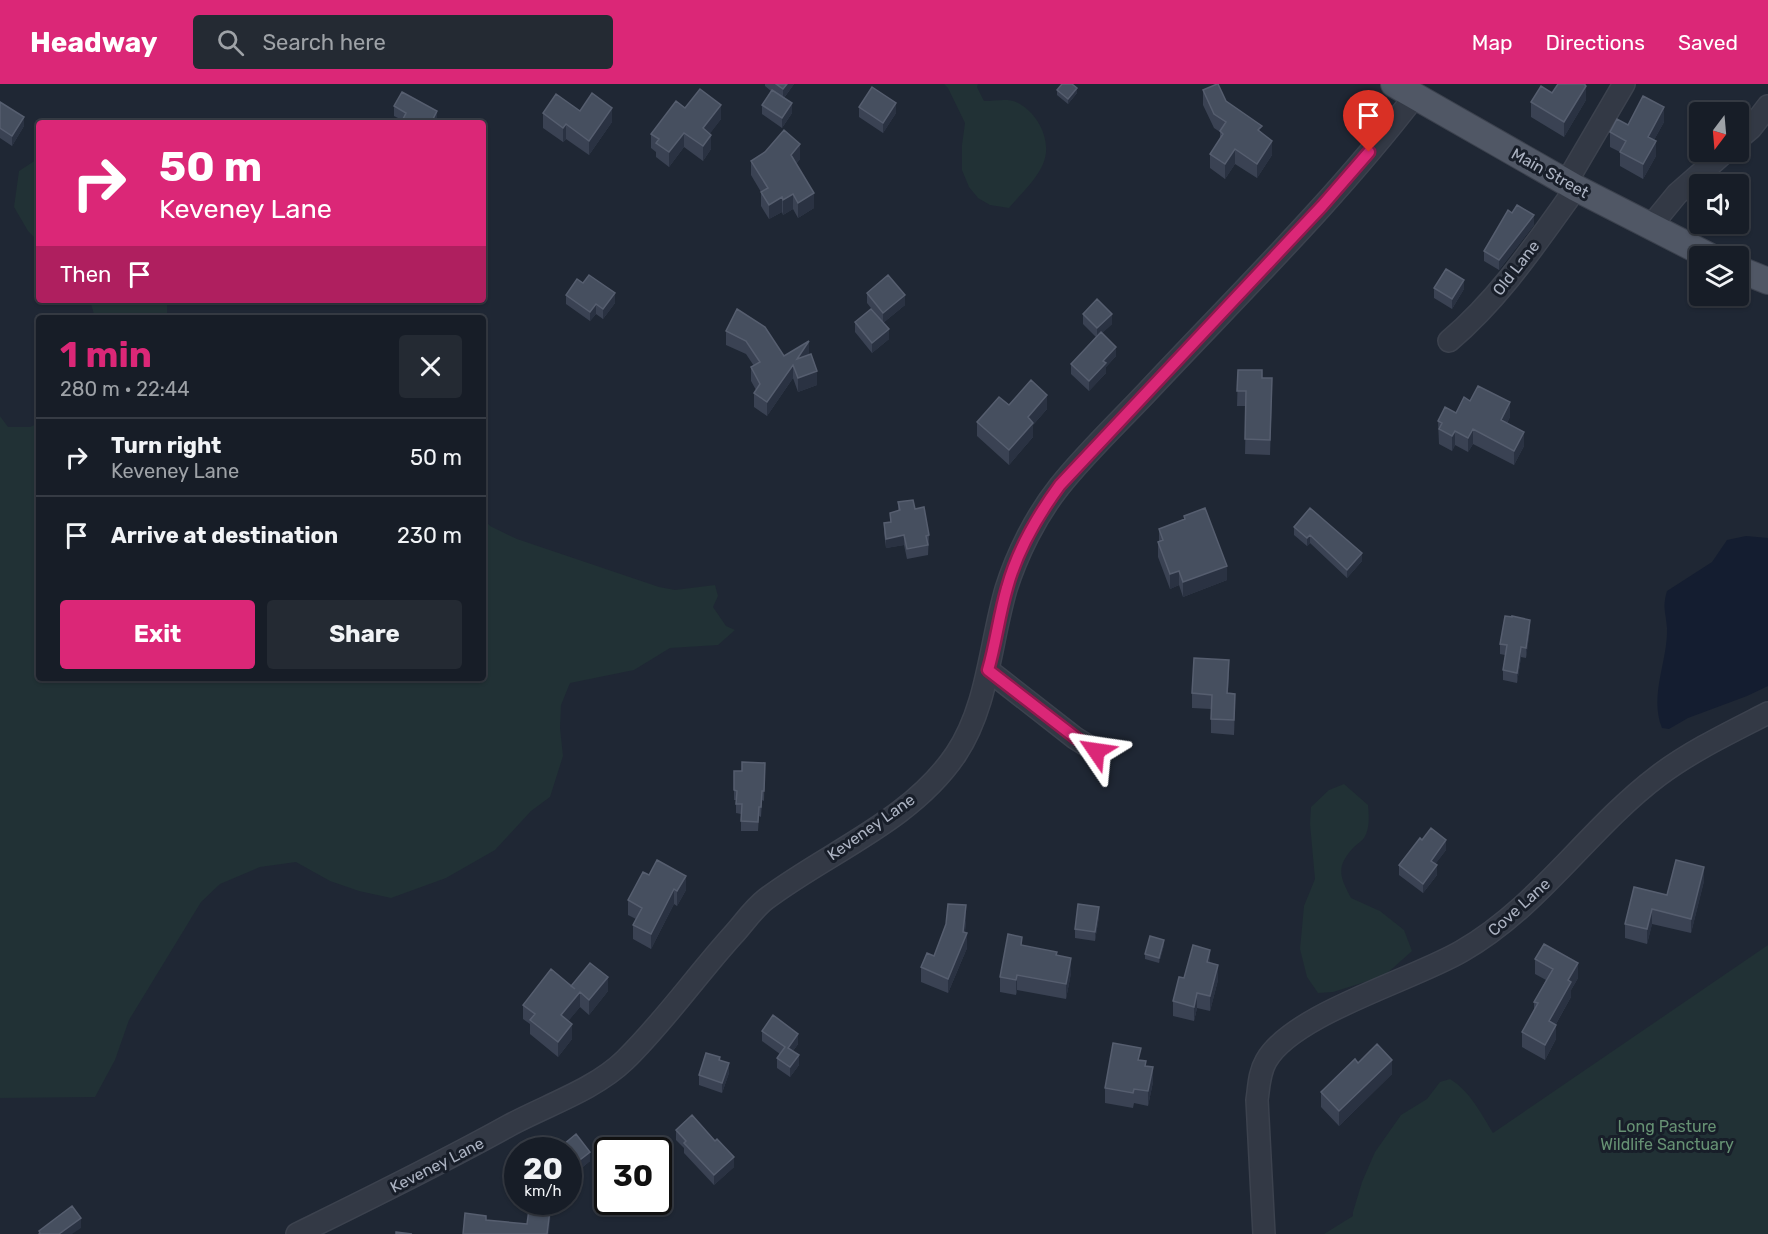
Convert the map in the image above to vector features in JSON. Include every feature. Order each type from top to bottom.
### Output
[{"type":"main road","name":"Main Street","points":[[1404,90],[1571,185],[1689,246]]},
{"type":"main road","points":[[1749,273],[1768,281]]},
{"type":"street","name":"Old Lane","points":[[1449,341],[1475,320],[1534,247],[1571,185],[1624,84]]},
{"type":"street","name":"Keveney Lane","points":[[297,1234],[478,1144],[587,1086],[622,1063],[762,902],[874,829],[929,786],[965,740],[976,713],[988,670],[1007,587],[1043,508],[1084,459],[1322,206],[1404,90]]},
{"type":"street","points":[[1749,130],[1768,106]]},
{"type":"street","points":[[1650,227],[1677,194],[1714,162]]},
{"type":"street","points":[[988,670],[1058,725],[1096,751]]},
{"type":"street","name":"Cove Lane","points":[[1264,1234],[1257,1100],[1259,1079],[1266,1061],[1280,1044],[1304,1025],[1425,971],[1477,943],[1518,911],[1581,847],[1658,776],[1694,753],[1768,713]]},
{"type":"green space","points":[[944,84],[978,84],[977,87],[984,101],[1016,102],[1031,113],[1042,128],[1046,146],[1043,164],[1009,208],[990,205],[978,198],[969,187],[962,170],[965,123]]},
{"type":"green space","points":[[36,160],[36,239],[28,231],[14,207],[19,171]]},
{"type":"green space","points":[[91,303],[167,303],[167,315],[94,315]]},
{"type":"green space","points":[[0,416],[8,427],[30,427],[36,424],[36,681],[486,681],[486,521],[490,526],[517,539],[659,587],[675,590],[715,585],[718,596],[713,607],[726,626],[735,630],[718,645],[670,648],[634,670],[570,683],[561,705],[560,728],[563,756],[550,797],[531,811],[495,850],[446,878],[391,898],[359,891],[330,881],[296,862],[260,867],[220,884],[201,902],[129,1020],[115,1060],[95,1097],[0,1098]]},
{"type":"green space","points":[[1344,784],[1368,805],[1369,817],[1364,838],[1344,860],[1341,872],[1344,884],[1351,898],[1380,911],[1404,930],[1412,951],[1384,976],[1333,992],[1318,993],[1307,977],[1300,949],[1304,906],[1315,879],[1310,824],[1311,807],[1329,790]]},
{"type":"green space","name":"Long Pasture Wildlife Sanctuary","points":[[1768,945],[1768,1234],[1324,1234],[1353,1216],[1362,1182],[1375,1152],[1401,1115],[1427,1099],[1440,1082],[1450,1079],[1464,1090],[1493,1133]]},
{"type":"water","points":[[1746,536],[1768,538],[1768,686],[1688,718],[1669,729],[1662,728],[1657,703],[1667,640],[1665,606],[1667,591],[1712,562],[1727,540]]},
{"type":"building","points":[[776,84],[787,84],[783,89]]},
{"type":"building","points":[[1062,84],[1072,84],[1077,88],[1068,99],[1057,90]]},
{"type":"building","points":[[1218,84],[1226,101],[1262,126],[1258,130],[1272,141],[1257,164],[1235,149],[1225,164],[1210,154],[1223,134],[1220,131],[1226,122],[1214,114],[1203,90]]},
{"type":"building","points":[[1558,84],[1584,84],[1586,86],[1564,122],[1531,102],[1541,86],[1552,93]]},
{"type":"building","points":[[872,87],[896,103],[883,123],[859,107]]},
{"type":"building","points":[[700,89],[721,105],[703,128],[711,135],[703,146],[684,133],[669,152],[656,143],[659,139],[651,134],[676,101],[685,108]]},
{"type":"building","points":[[772,90],[792,103],[782,118],[762,105]]},
{"type":"building","points":[[402,92],[437,111],[432,120],[402,120],[406,113],[394,106]]},
{"type":"building","points":[[592,93],[612,108],[589,141],[566,124],[563,128],[543,113],[556,94],[580,111]]},
{"type":"building","points":[[1643,96],[1664,107],[1648,137],[1656,141],[1643,164],[1620,152],[1626,141],[1610,132],[1617,119],[1628,125]]},
{"type":"building","points":[[0,102],[24,117],[12,136],[0,128]]},
{"type":"building","points":[[784,130],[800,144],[791,155],[814,193],[798,203],[793,194],[783,200],[782,197],[769,205],[761,192],[768,188],[751,161],[765,152]]},
{"type":"building","points":[[1517,205],[1534,215],[1499,260],[1484,251],[1508,210],[1512,213]]},
{"type":"building","points":[[1446,269],[1464,280],[1452,299],[1434,288]]},
{"type":"building","points":[[589,275],[615,293],[603,309],[596,304],[590,312],[566,295],[577,279],[583,283]]},
{"type":"building","points":[[888,275],[905,295],[883,313],[867,293]]},
{"type":"building","points":[[1097,299],[1112,314],[1097,328],[1083,314]]},
{"type":"building","points":[[737,309],[765,327],[784,356],[809,341],[797,359],[811,354],[817,371],[798,378],[793,365],[767,402],[754,393],[760,384],[751,367],[760,362],[746,341],[726,331]]},
{"type":"building","points":[[871,309],[889,329],[872,343],[855,322]]},
{"type":"building","points":[[1101,332],[1116,347],[1103,361],[1106,363],[1089,381],[1071,364]]},
{"type":"building","points":[[1238,370],[1262,370],[1262,378],[1272,378],[1270,440],[1245,439],[1246,391],[1237,391]]},
{"type":"building","points":[[1031,380],[1047,395],[1028,417],[1033,423],[1009,450],[977,422],[999,397],[1009,405]]},
{"type":"building","points":[[1478,386],[1510,402],[1501,420],[1524,432],[1514,451],[1473,429],[1468,438],[1455,431],[1452,436],[1439,429],[1442,423],[1438,421],[1445,407],[1456,413],[1464,397],[1470,401]]},
{"type":"building","points":[[913,500],[915,509],[924,507],[929,535],[926,536],[928,545],[907,549],[904,535],[886,539],[884,523],[891,522],[890,513],[900,510],[898,502]]},
{"type":"building","points":[[1205,508],[1227,566],[1183,582],[1179,571],[1170,574],[1158,542],[1163,540],[1159,529]]},
{"type":"building","points":[[1310,508],[1362,553],[1347,570],[1310,535],[1307,538],[1294,527]]},
{"type":"building","points":[[1505,616],[1530,620],[1526,648],[1521,647],[1517,673],[1503,670],[1507,645],[1500,644]]},
{"type":"building","points":[[1194,658],[1229,660],[1227,693],[1235,694],[1234,720],[1211,719],[1212,695],[1192,693]]},
{"type":"building","points":[[742,762],[765,763],[764,791],[762,791],[758,822],[741,821],[742,804],[736,804],[734,771],[742,771]]},
{"type":"building","points":[[1431,828],[1446,840],[1431,861],[1437,865],[1423,884],[1399,865]]},
{"type":"building","points":[[657,860],[686,876],[677,891],[674,889],[651,934],[633,925],[642,908],[628,900],[643,872],[649,875]]},
{"type":"building","points":[[1676,860],[1704,867],[1691,919],[1652,909],[1647,929],[1625,924],[1634,887],[1667,895]]},
{"type":"building","points":[[948,904],[966,905],[963,932],[967,933],[948,979],[921,967],[927,953],[934,956],[946,924]]},
{"type":"building","points":[[1078,904],[1099,907],[1095,932],[1075,929]]},
{"type":"building","points":[[1008,934],[1022,937],[1021,945],[1057,952],[1056,955],[1071,958],[1066,984],[1017,975],[1016,980],[1000,977]]},
{"type":"building","points":[[1150,936],[1164,940],[1159,958],[1145,954]]},
{"type":"building","points":[[1544,944],[1578,963],[1568,980],[1571,982],[1549,1021],[1556,1025],[1545,1045],[1522,1032],[1538,1003],[1534,1002],[1553,969],[1535,959]]},
{"type":"building","points":[[1193,945],[1210,950],[1207,962],[1218,965],[1210,996],[1197,993],[1194,1007],[1173,1001],[1179,977],[1184,978]]},
{"type":"building","points":[[590,963],[608,977],[589,1000],[580,992],[561,1015],[572,1024],[558,1042],[530,1020],[535,1014],[523,1005],[551,969],[571,986]]},
{"type":"building","points":[[773,1015],[798,1034],[788,1048],[799,1055],[790,1067],[777,1058],[785,1047],[762,1031]]},
{"type":"building","points":[[1113,1043],[1141,1048],[1138,1060],[1146,1061],[1145,1066],[1153,1067],[1148,1091],[1134,1089],[1133,1093],[1105,1088]]},
{"type":"building","points":[[1377,1044],[1392,1060],[1339,1111],[1321,1092],[1355,1059],[1358,1063]]},
{"type":"building","points":[[706,1053],[720,1057],[719,1060],[729,1063],[722,1083],[699,1075]]},
{"type":"building","points":[[692,1115],[715,1141],[717,1139],[734,1157],[714,1175],[684,1143],[686,1141],[676,1130]]},
{"type":"building","points":[[582,1142],[590,1152],[582,1158]]},
{"type":"building","points":[[72,1206],[81,1218],[59,1234],[39,1234],[39,1231]]},
{"type":"building","points":[[465,1213],[486,1216],[486,1220],[527,1224],[528,1215],[549,1215],[547,1234],[463,1234]]},
{"type":"route","points":[[1096,751],[1032,706],[988,670],[1007,587],[1021,552],[1043,508],[1060,485],[1322,206],[1369,152]]}]
